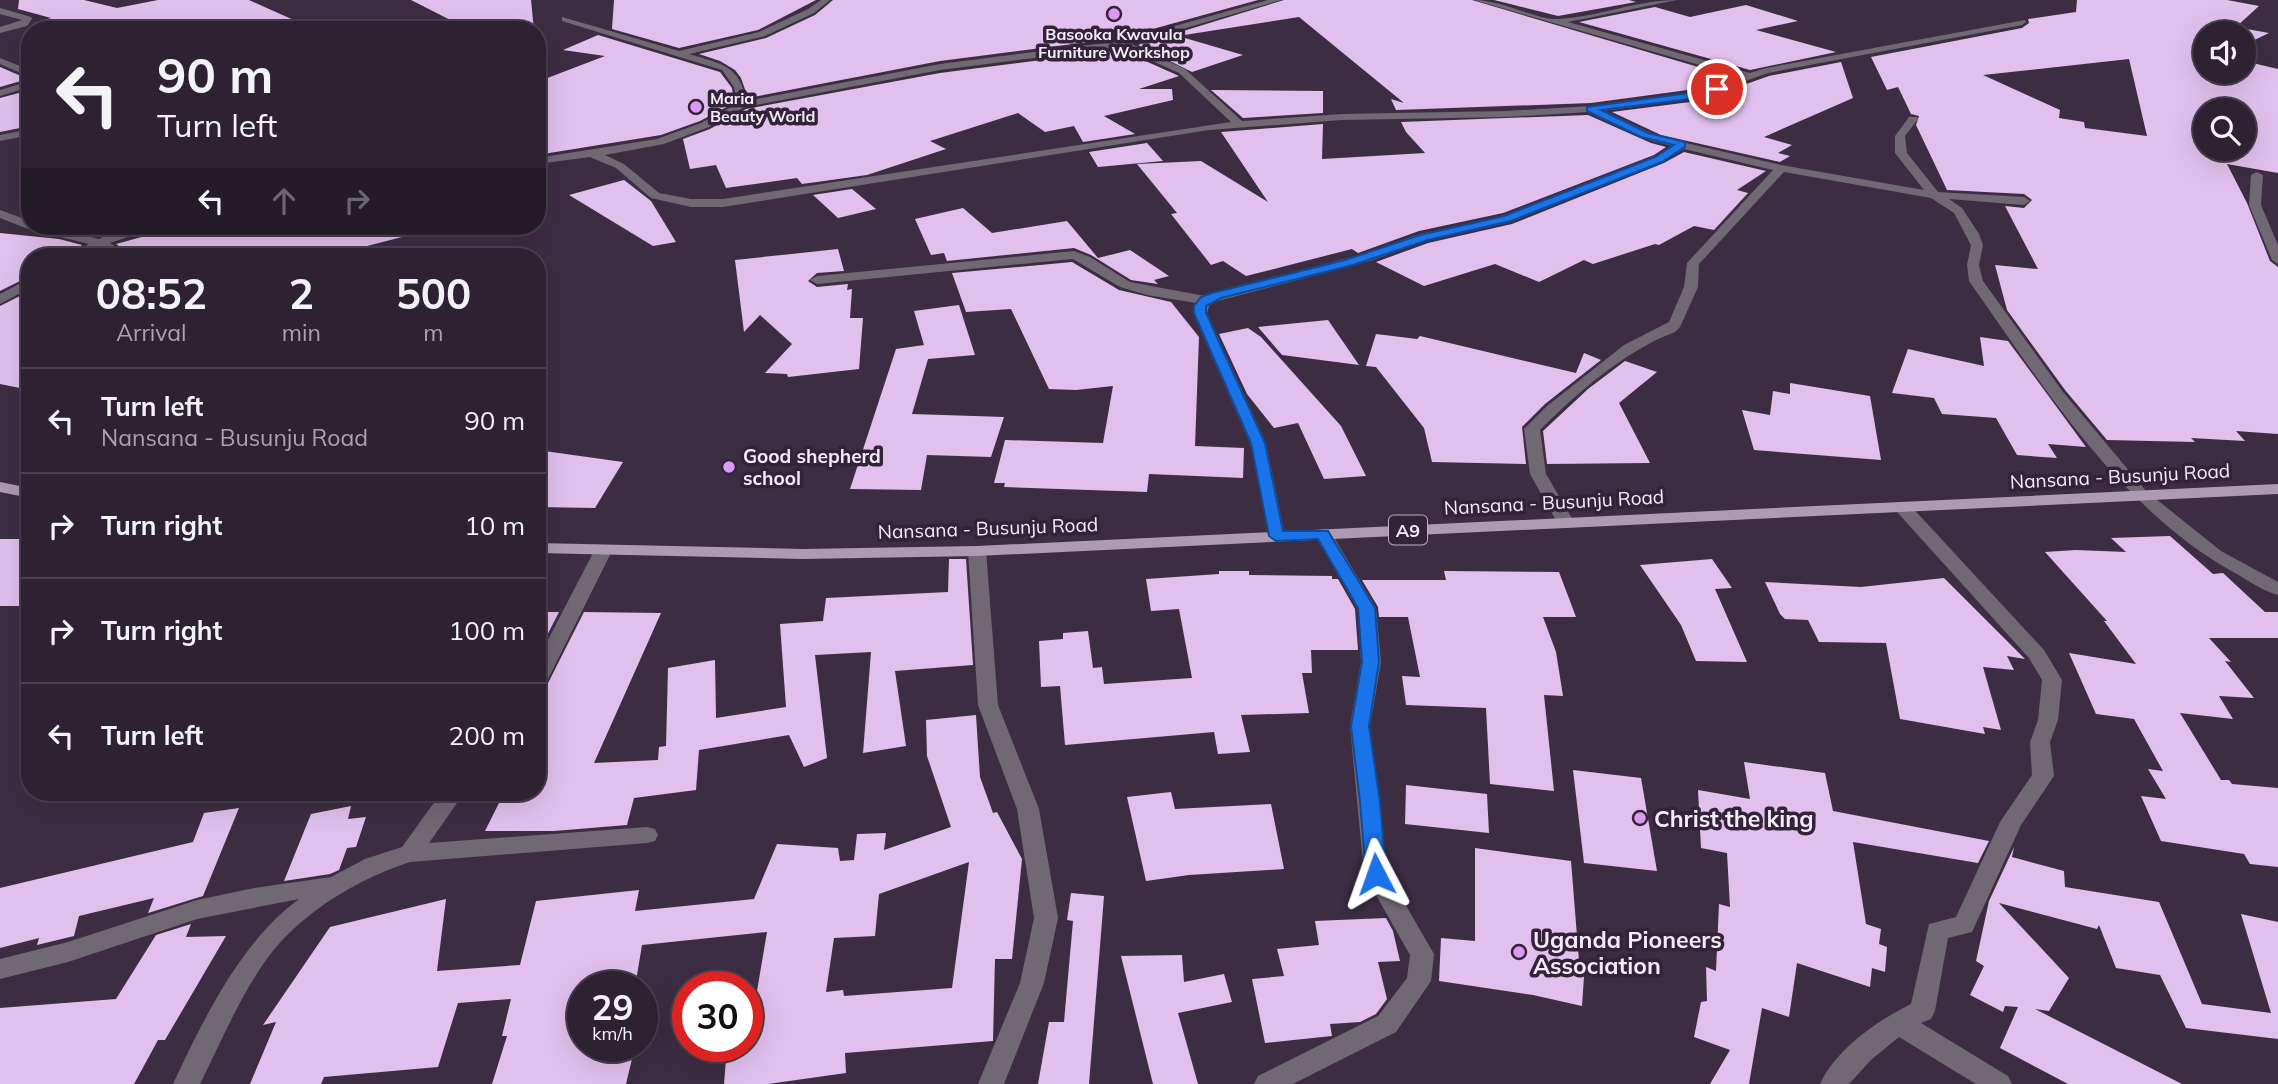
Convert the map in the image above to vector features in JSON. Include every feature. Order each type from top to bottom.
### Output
[{"type":"main road","points":[[0,487],[21,491]]},
{"type":"main road","name":"Nansana - Busunju Road","points":[[546,548],[803,554],[977,551],[2278,489]]},
{"type":"street","points":[[682,53],[762,34],[811,11],[826,0]]},
{"type":"street","points":[[546,160],[592,155],[660,142],[705,125],[742,105],[940,67],[1122,44],[1277,0]]},
{"type":"street","points":[[1478,0],[1749,76]]},
{"type":"street","points":[[1554,22],[1673,0]]},
{"type":"street","points":[[0,11],[28,19],[26,21]]},
{"type":"street","points":[[565,19],[725,68],[739,87],[742,105]]},
{"type":"street","points":[[592,155],[620,166],[655,195],[691,203],[723,203],[1123,139],[1239,124],[1342,117],[1506,114],[1591,109],[1698,95],[1749,76],[1875,48],[2022,22]]},
{"type":"street","points":[[0,30],[21,25]]},
{"type":"street","points":[[1122,44],[1182,71],[1239,124]]},
{"type":"street","points":[[0,61],[21,70]]},
{"type":"street","points":[[0,93],[21,87]]},
{"type":"street","points":[[1591,109],[1644,135],[1781,168],[1935,195],[2024,201]]},
{"type":"street","points":[[1913,119],[1900,136],[1901,153],[1935,195],[1958,211],[1977,245],[1973,265],[1976,281],[2059,395],[2140,495],[2215,555],[2278,589]]},
{"type":"street","points":[[0,138],[21,134]]},
{"type":"street","points":[[817,280],[1074,255],[1084,257],[1116,281],[1130,286],[1205,300],[1355,260],[1424,237],[1507,219],[1659,159],[1682,145]]},
{"type":"street","points":[[1565,522],[1538,474],[1532,429],[1552,409],[1629,348],[1670,329],[1675,324],[1690,287],[1693,263],[1781,168]]},
{"type":"street","points":[[2257,175],[2255,205],[2278,260]]},
{"type":"street","points":[[0,214],[21,221]]},
{"type":"street","points":[[70,235],[110,248]]},
{"type":"street","points":[[88,248],[122,235]]},
{"type":"street","points":[[0,300],[21,287]]},
{"type":"street","points":[[1205,300],[1200,306],[1200,313],[1258,443],[1276,536]]},
{"type":"street","points":[[1833,1084],[1840,1073],[1897,1022],[1922,1011],[1935,955],[1937,931],[1964,925],[2011,822],[2043,776],[2040,741],[2048,720],[2052,680],[2037,654],[1903,508]]},
{"type":"street","points":[[1267,1084],[1387,1024],[1419,981],[1422,954],[1376,874],[1360,726],[1371,662],[1367,608],[1323,534]]},
{"type":"street","points":[[546,663],[603,551]]},
{"type":"street","points":[[977,551],[988,705],[1028,809],[1046,918],[1032,983],[991,1084]]},
{"type":"street","points":[[410,853],[447,801]]},
{"type":"street","points":[[186,1084],[232,996],[264,946],[295,915],[337,885],[373,865],[410,853],[647,835]]},
{"type":"street","points":[[0,969],[29,964],[182,914],[264,895],[337,885]]},
{"type":"street","points":[[1897,1022],[1999,1084]]},
{"type":"building","points":[[19,0],[84,0],[117,8],[158,0],[249,0],[296,21],[41,21],[51,18],[18,9]]},
{"type":"building","points":[[411,0],[531,0],[533,21],[452,21]]},
{"type":"building","points":[[614,0],[816,0],[758,30],[679,48],[612,29]]},
{"type":"building","points":[[833,0],[1258,0],[1120,38],[940,61],[748,98],[735,70],[720,61],[699,54],[766,38],[815,15]]},
{"type":"building","points":[[1284,0],[1472,0],[1732,77],[1695,89],[1591,103],[1396,110],[1391,99],[1404,103],[1299,17],[1178,36],[1243,55],[1192,72],[1138,45]]},
{"type":"building","points":[[1494,0],[1629,0],[1636,2],[1558,16]]},
{"type":"building","points":[[2077,0],[2227,0],[2259,6],[2243,21],[2193,21],[2193,84],[2256,84],[2256,64],[2278,69],[2278,173],[2227,164],[2247,203],[2270,261],[2278,267],[2278,434],[2236,431],[2245,441],[2191,438],[2195,442],[2107,440],[2065,390],[2007,310],[1995,265],[2038,269],[2005,206],[2024,208],[2032,200],[2024,194],[1947,190],[1916,125],[1919,116],[1911,114],[1898,87],[1887,90],[1871,57],[2022,28],[2029,23],[2028,19],[2076,12]],"holes":[[[2129,59],[2147,136],[2085,128],[2084,122],[2059,118],[2060,110],[1983,75]]]},
{"type":"building","points":[[1746,5],[1798,21],[1756,30],[1836,52],[1750,70],[1579,22],[1655,7],[1690,17]]},
{"type":"building","points":[[2256,31],[2269,33],[2256,39]]},
{"type":"building","points":[[598,35],[720,72],[732,88],[734,103],[700,121],[661,135],[546,154],[546,79],[605,56],[563,50]]},
{"type":"building","points":[[1121,50],[1179,76],[1139,89],[1172,89],[1173,100],[1104,116],[1135,134],[1083,142],[1074,126],[1045,132],[1018,113],[930,141],[946,149],[867,175],[802,184],[797,178],[726,188],[716,165],[690,169],[683,139],[710,129],[746,109],[940,73]]},
{"type":"building","points":[[1841,62],[1853,98],[1764,137],[1792,145],[1778,153],[1790,156],[1780,162],[1661,135],[1612,112],[1698,101],[1769,76]]},
{"type":"building","points":[[0,67],[21,76],[21,81],[0,87]]},
{"type":"building","points":[[1211,90],[1323,91],[1323,113],[1243,118]]},
{"type":"building","points":[[21,92],[21,128],[0,132],[0,98]]},
{"type":"building","points":[[1588,115],[1666,147],[1654,155],[1503,213],[1419,231],[1358,253],[1352,249],[1246,276],[1223,261],[1211,265],[1171,214],[1177,213],[1137,164],[1201,161],[1268,202],[1221,132],[1323,124],[1322,159],[1425,153],[1406,132],[1401,122]]},
{"type":"building","points":[[1147,143],[1163,161],[1098,167],[1089,152]]},
{"type":"building","points":[[1684,152],[1766,171],[1737,190],[1748,193],[1714,230],[1694,226],[1659,245],[1593,264],[1584,260],[1539,282],[1495,264],[1424,286],[1376,262],[1428,243],[1512,224],[1664,163]]},
{"type":"building","points":[[624,180],[651,201],[676,242],[653,246],[569,195]]},
{"type":"building","points":[[852,189],[876,209],[838,218],[813,195]]},
{"type":"building","points":[[963,208],[992,233],[1067,221],[1098,258],[1130,250],[1169,276],[1154,280],[1158,284],[1131,280],[1091,255],[1074,248],[947,261],[944,253],[931,255],[915,219]]},
{"type":"building","points":[[0,233],[59,239],[82,245],[78,248],[21,248],[21,280],[0,291]]},
{"type":"building","points":[[149,235],[410,235],[359,248],[122,248],[116,244]]},
{"type":"building","points":[[838,249],[844,271],[817,273],[808,281],[817,287],[848,284],[847,290],[852,289],[850,318],[863,318],[859,369],[788,377],[787,374],[765,373],[792,344],[760,315],[744,332],[735,260]]},
{"type":"building","points":[[1072,262],[1119,290],[1171,302],[1199,337],[1195,446],[1244,448],[1243,478],[1149,474],[1147,492],[1004,487],[1005,483],[994,483],[1005,440],[1103,443],[1113,386],[1076,390],[1049,389],[1011,309],[966,312],[952,273]]},
{"type":"building","points":[[21,296],[21,388],[0,384],[0,306]]},
{"type":"building","points":[[959,305],[975,355],[928,359],[912,414],[1004,417],[991,457],[927,455],[921,490],[850,489],[896,349],[924,345],[914,311]]},
{"type":"building","points":[[1328,320],[1359,365],[1282,355],[1258,327]]},
{"type":"building","points":[[1248,328],[1261,337],[1341,426],[1366,476],[1324,479],[1298,423],[1274,428],[1247,394],[1219,334]]},
{"type":"building","points":[[1376,334],[1417,339],[1420,336],[1576,373],[1584,353],[1601,360],[1545,404],[1522,427],[1526,464],[1432,462],[1424,428],[1376,367],[1366,366]]},
{"type":"building","points":[[1980,337],[2008,341],[2086,447],[2048,444],[2057,458],[2017,455],[1996,418],[1942,414],[1934,398],[1892,393],[1908,349],[1984,366]]},
{"type":"building","points":[[1625,361],[1657,372],[1619,403],[1650,463],[1547,464],[1543,431],[1588,389]]},
{"type":"building","points":[[1790,383],[1870,396],[1881,460],[1754,450],[1742,410],[1770,415],[1773,391],[1790,394]]},
{"type":"building","points":[[546,451],[623,462],[595,508],[546,507]]},
{"type":"building","points":[[2170,536],[2213,574],[2223,573],[2265,612],[2278,612],[2278,638],[2209,638],[2231,662],[2225,661],[2254,698],[2219,696],[2233,719],[2180,713],[2221,780],[2229,780],[2232,784],[2278,788],[2278,867],[2250,864],[2244,854],[2161,841],[2141,796],[2166,799],[2148,769],[2163,771],[2134,719],[2096,714],[2069,653],[2136,664],[2104,621],[2107,621],[2045,552],[2126,552],[2111,538]]},
{"type":"building","points":[[0,539],[21,539],[21,606],[0,606]]},
{"type":"building","points":[[949,559],[966,559],[973,665],[895,671],[906,746],[863,753],[871,652],[815,655],[827,758],[804,767],[789,735],[699,750],[696,790],[634,798],[627,825],[554,831],[485,831],[500,801],[546,801],[546,687],[584,612],[661,613],[594,763],[658,760],[659,747],[666,746],[668,668],[715,660],[716,718],[786,707],[780,624],[823,621],[826,598],[948,592]]},
{"type":"building","points":[[1712,559],[1732,588],[1715,589],[1747,662],[1696,661],[1681,625],[1640,565]]},
{"type":"building","points":[[1219,571],[1249,571],[1249,575],[1332,576],[1332,579],[1338,579],[1355,609],[1358,650],[1311,650],[1312,673],[1302,673],[1309,713],[1241,715],[1250,752],[1218,754],[1214,732],[1065,745],[1060,686],[1041,687],[1039,641],[1063,639],[1063,633],[1088,631],[1093,668],[1102,667],[1104,684],[1192,678],[1179,609],[1151,611],[1146,579],[1219,574]]},
{"type":"building","points":[[1444,571],[1559,572],[1576,617],[1543,617],[1556,652],[1563,696],[1544,695],[1554,791],[1490,784],[1486,708],[1406,705],[1402,676],[1420,677],[1408,617],[1379,617],[1378,607],[1362,580],[1446,580]]},
{"type":"building","points":[[1944,578],[2025,659],[2007,656],[2014,670],[1983,667],[2001,730],[1983,727],[1985,734],[1900,719],[1886,643],[1819,642],[1808,620],[1785,619],[1780,614],[1765,582],[1861,587]]},
{"type":"building","points":[[546,612],[559,612],[546,637]]},
{"type":"building","points":[[976,715],[980,777],[993,813],[997,812],[1022,859],[1012,959],[995,959],[993,1041],[845,1053],[846,1073],[768,1084],[724,1084],[726,1062],[763,1062],[763,971],[760,971],[767,932],[642,945],[638,971],[567,971],[567,1062],[631,1062],[626,1084],[492,1084],[507,1036],[502,1036],[511,999],[458,1003],[438,1067],[324,1077],[321,1084],[250,1084],[276,1022],[263,1025],[330,927],[446,899],[437,971],[520,965],[536,901],[639,890],[635,911],[754,899],[777,844],[838,848],[840,861],[854,860],[857,834],[886,833],[884,850],[951,827],[927,756],[926,720]],"holes":[[[969,862],[952,988],[844,996],[843,990],[826,992],[834,938],[875,936],[879,894]]]},
{"type":"building","points":[[1744,762],[1825,773],[1833,811],[1989,841],[1978,863],[1853,842],[1866,924],[1881,929],[1879,944],[1887,947],[1885,972],[1872,968],[1870,987],[1797,963],[1789,1017],[1762,1008],[1749,1084],[1710,1084],[1730,1050],[1694,1037],[1701,1002],[1707,1001],[1706,967],[1716,971],[1719,904],[1730,907],[1727,853],[1701,848],[1698,790],[1750,799]]},
{"type":"building","points":[[1573,770],[1641,778],[1657,871],[1584,863]]},
{"type":"building","points":[[1406,785],[1487,794],[1489,833],[1405,824]]},
{"type":"building","points":[[1171,792],[1175,809],[1271,804],[1284,869],[1189,875],[1146,881],[1127,797]]},
{"type":"building","points":[[351,806],[348,819],[366,817],[356,847],[347,848],[339,870],[330,874],[284,881],[311,814]]},
{"type":"building","points":[[239,808],[203,896],[148,913],[154,898],[79,916],[74,936],[37,945],[39,938],[0,948],[0,888],[193,842],[204,813]]},
{"type":"building","points":[[2014,847],[2012,857],[2064,871],[2065,887],[2159,902],[2202,1004],[2271,1013],[2241,914],[2278,922],[2278,1039],[2186,1028],[2160,975],[2116,968],[2099,925],[2097,929],[1999,903],[2069,978],[2049,1011],[2035,1009],[2182,1084],[2068,1084],[2000,1048],[2018,1007],[2005,1006],[2003,1012],[1970,995],[1984,966],[1976,961],[1989,901]]},
{"type":"building","points":[[1475,848],[1571,861],[1579,961],[1585,962],[1582,1006],[1533,995],[1439,981],[1441,938],[1475,941]]},
{"type":"building","points":[[1071,893],[1104,896],[1089,1084],[1038,1084],[1049,1022],[1064,1022],[1073,921],[1067,920]]},
{"type":"building","points":[[1386,918],[1393,931],[1400,961],[1378,962],[1387,999],[1376,1014],[1360,1022],[1330,1024],[1332,1036],[1265,1043],[1252,979],[1284,976],[1277,949],[1319,945],[1315,921]]},
{"type":"building","points":[[191,924],[186,937],[226,936],[165,1040],[158,1040],[134,1084],[0,1084],[0,1008],[116,999],[156,935]]},
{"type":"building","points":[[1182,955],[1184,982],[1224,974],[1232,1002],[1178,1013],[1198,1084],[1153,1084],[1121,956]]},
{"type":"place","name":"Basooka Kwavula Furniture Workshop","points":[[1114,14]]},
{"type":"place","name":"Maria Beauty World","points":[[696,107]]},
{"type":"place","name":"Good shepherd school","points":[[729,467]]},
{"type":"place","name":"Christ the king","points":[[1640,818]]},
{"type":"place","name":"Uganda Pioneers Association","points":[[1519,952]]},
{"type":"route","points":[[1376,874],[1360,726],[1371,662],[1367,608],[1323,534],[1276,536],[1258,443],[1200,313],[1200,306],[1205,300],[1216,296],[1368,257],[1424,237],[1507,219],[1659,159],[1682,145],[1644,135],[1591,109],[1698,95],[1717,89]]}]
